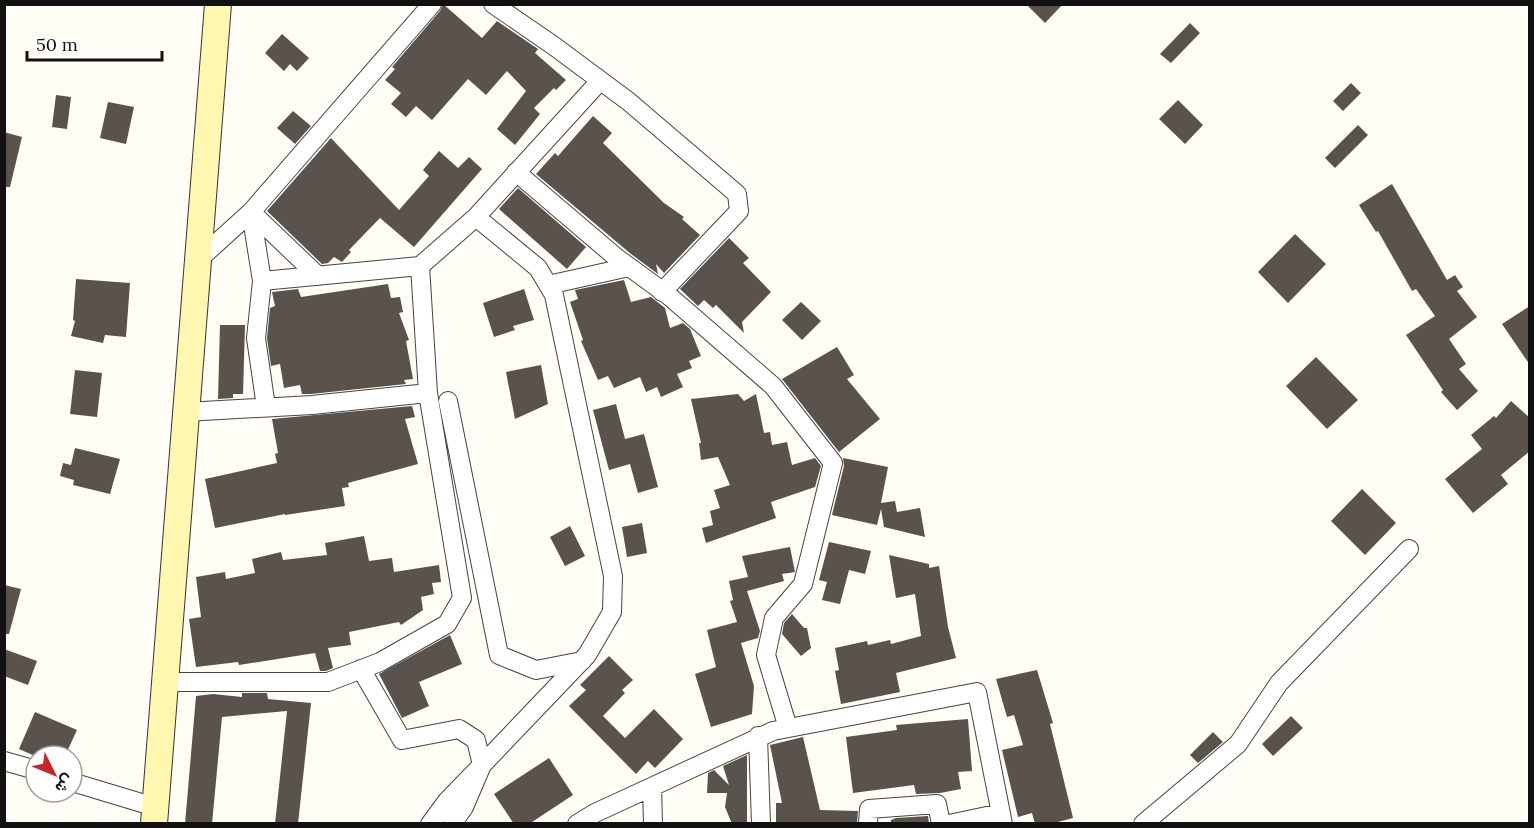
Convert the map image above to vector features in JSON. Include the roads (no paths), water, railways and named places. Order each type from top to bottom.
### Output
[{"type":"main road","points":[[154,815],[218,4]]},
{"type":"street","points":[[198,260],[251,212],[432,4]]},
{"type":"street","points":[[493,4],[628,101],[737,194],[739,211],[662,292]]},
{"type":"street","points":[[262,281],[420,266],[476,217],[599,82]]},
{"type":"street","points":[[516,172],[772,386],[833,464],[803,584],[774,618],[766,655],[788,728]]},
{"type":"street","points":[[251,212],[318,276]]},
{"type":"street","points":[[251,212],[262,281],[256,338],[266,407]]},
{"type":"street","points":[[430,824],[447,801],[582,661],[612,612],[613,576],[554,295],[538,268],[476,217]]},
{"type":"street","points":[[164,682],[328,682],[380,662],[447,624],[462,598],[428,393],[420,266]]},
{"type":"street","points":[[548,285],[629,267]]},
{"type":"street","points":[[185,412],[312,405],[428,393]]},
{"type":"street","points":[[448,401],[499,655],[536,670],[582,661]]},
{"type":"street","points":[[1143,824],[1238,744],[1279,683],[1409,549]]},
{"type":"street","points":[[361,669],[402,740],[459,729],[476,740],[482,765],[464,807],[452,824]]},
{"type":"street","points":[[577,824],[595,813],[758,736],[788,728],[977,692],[1002,818],[949,824]]},
{"type":"street","points":[[758,736],[761,824]]},
{"type":"street","points":[[4,761],[24,767]]},
{"type":"street","points":[[84,787],[154,815]]},
{"type":"street","points":[[652,787],[653,824]]},
{"type":"street","points":[[868,824],[869,809],[937,804],[942,824]]}]
